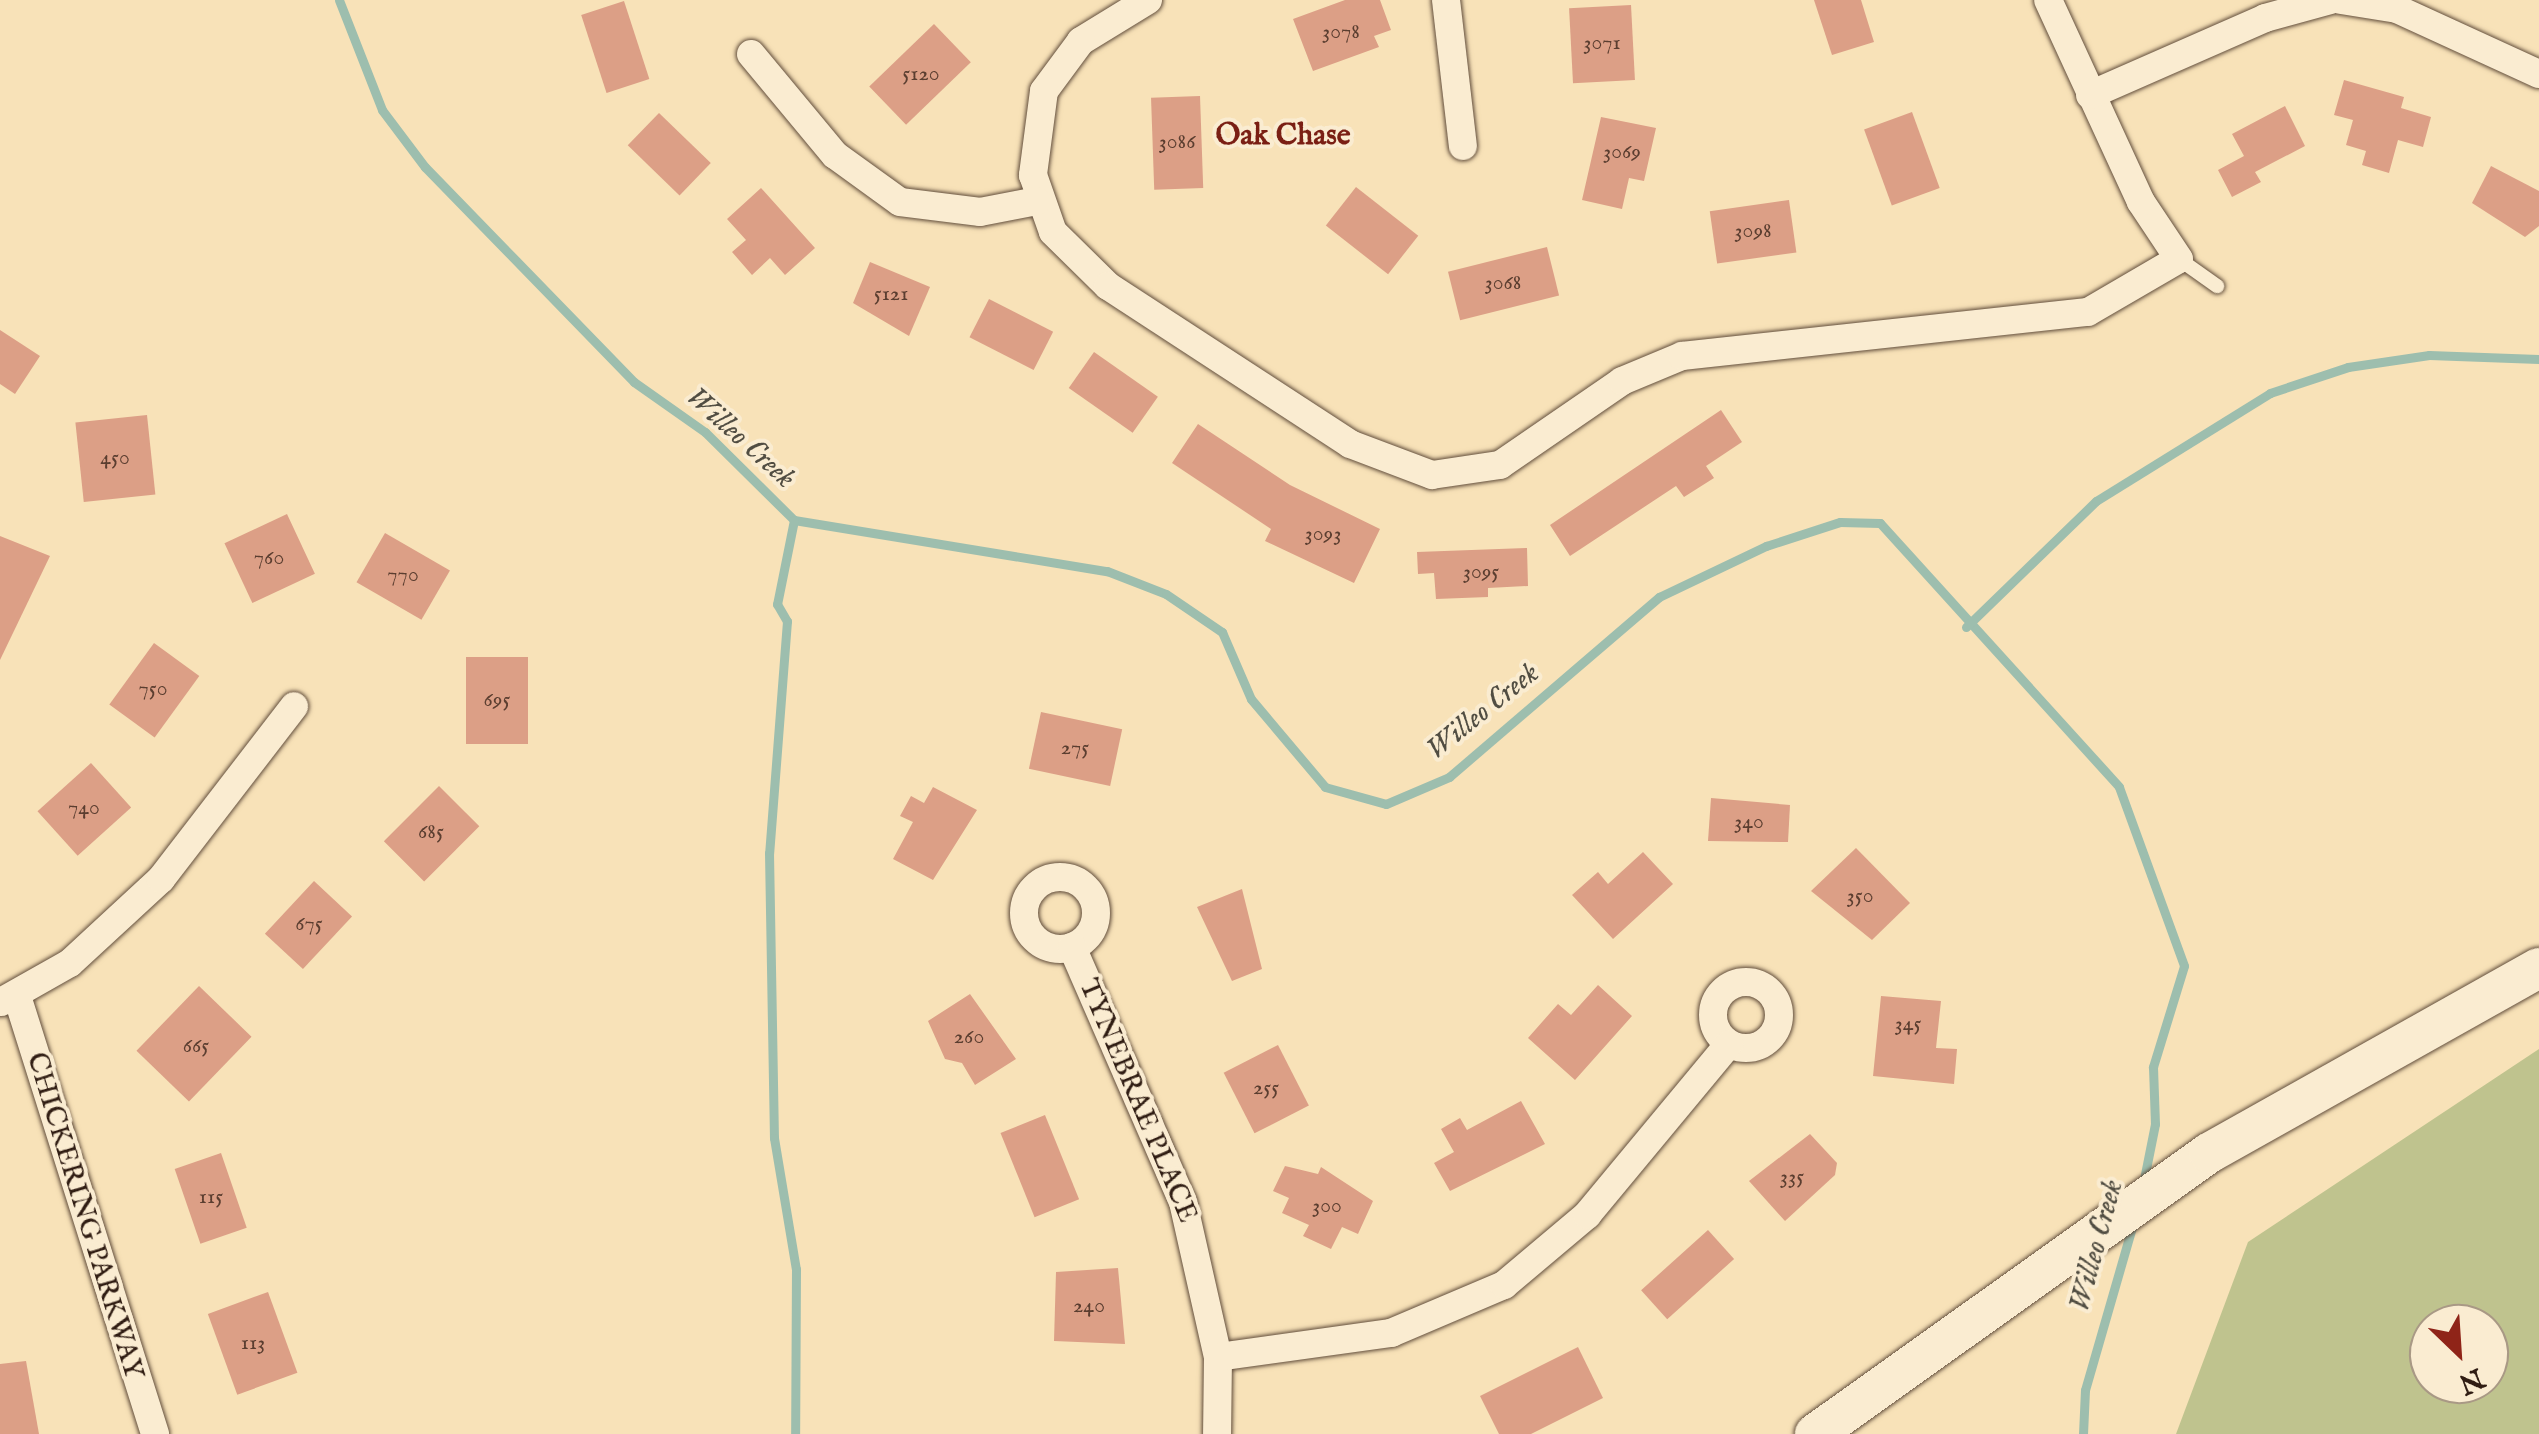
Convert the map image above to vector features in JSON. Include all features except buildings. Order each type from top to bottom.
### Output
[{"type":"main road","points":[[1814,1434],[2118,1212],[2209,1153],[2539,968]]},
{"type":"street","points":[[1148,0],[1103,23],[1051,78],[1032,144],[1037,201],[1078,261],[1108,286],[1350,444],[1432,475],[1500,465],[1622,381],[1682,356],[2088,312],[2179,259],[2090,96],[2048,0]]},
{"type":"street","points":[[1446,0],[1463,146]]},
{"type":"street","points":[[2090,96],[2265,18],[2331,0]]},
{"type":"street","points":[[2341,0],[2397,8],[2539,74]]},
{"type":"street","points":[[751,54],[835,155],[900,202],[980,212],[1037,201]]},
{"type":"street","points":[[8,999],[70,964],[161,879],[294,706]]},
{"type":"street","name":"TYNEBRAE PLACE","points":[[1072,947],[1183,1202],[1218,1356],[1217,1434]]},
{"type":"street","name":"CHICKERING PARKWAY","points":[[8,999],[154,1434]]},
{"type":"street","points":[[1218,1356],[1391,1333],[1504,1285],[1587,1215],[1729,1044]]},
{"type":"lane","points":[[2179,259],[2217,286]]},
{"type":"green space","points":[[2539,1049],[2539,1434],[2176,1434],[2248,1242]]},
{"type":"waterway","name":"Willeo Creek","points":[[339,0],[382,110],[425,167],[634,382],[705,432],[794,520],[1107,571],[1166,594],[1222,632],[1251,699],[1325,787],[1386,804],[1449,777],[1659,597],[1766,546],[1840,522],[1880,523],[2119,787],[2184,966],[2153,1067],[2155,1124],[2143,1184]]},
{"type":"waterway","points":[[1966,627],[2096,501],[2270,393],[2348,367],[2429,355],[2539,359]]},
{"type":"waterway","points":[[794,520],[777,604],[787,621],[769,853],[774,1138],[796,1269],[795,1434]]},
{"type":"waterway","name":"Willeo Creek","points":[[2083,1434],[2085,1390],[2133,1224]]},
{"type":"district","name":"Oak Chase","points":[[1283,136]]}]
